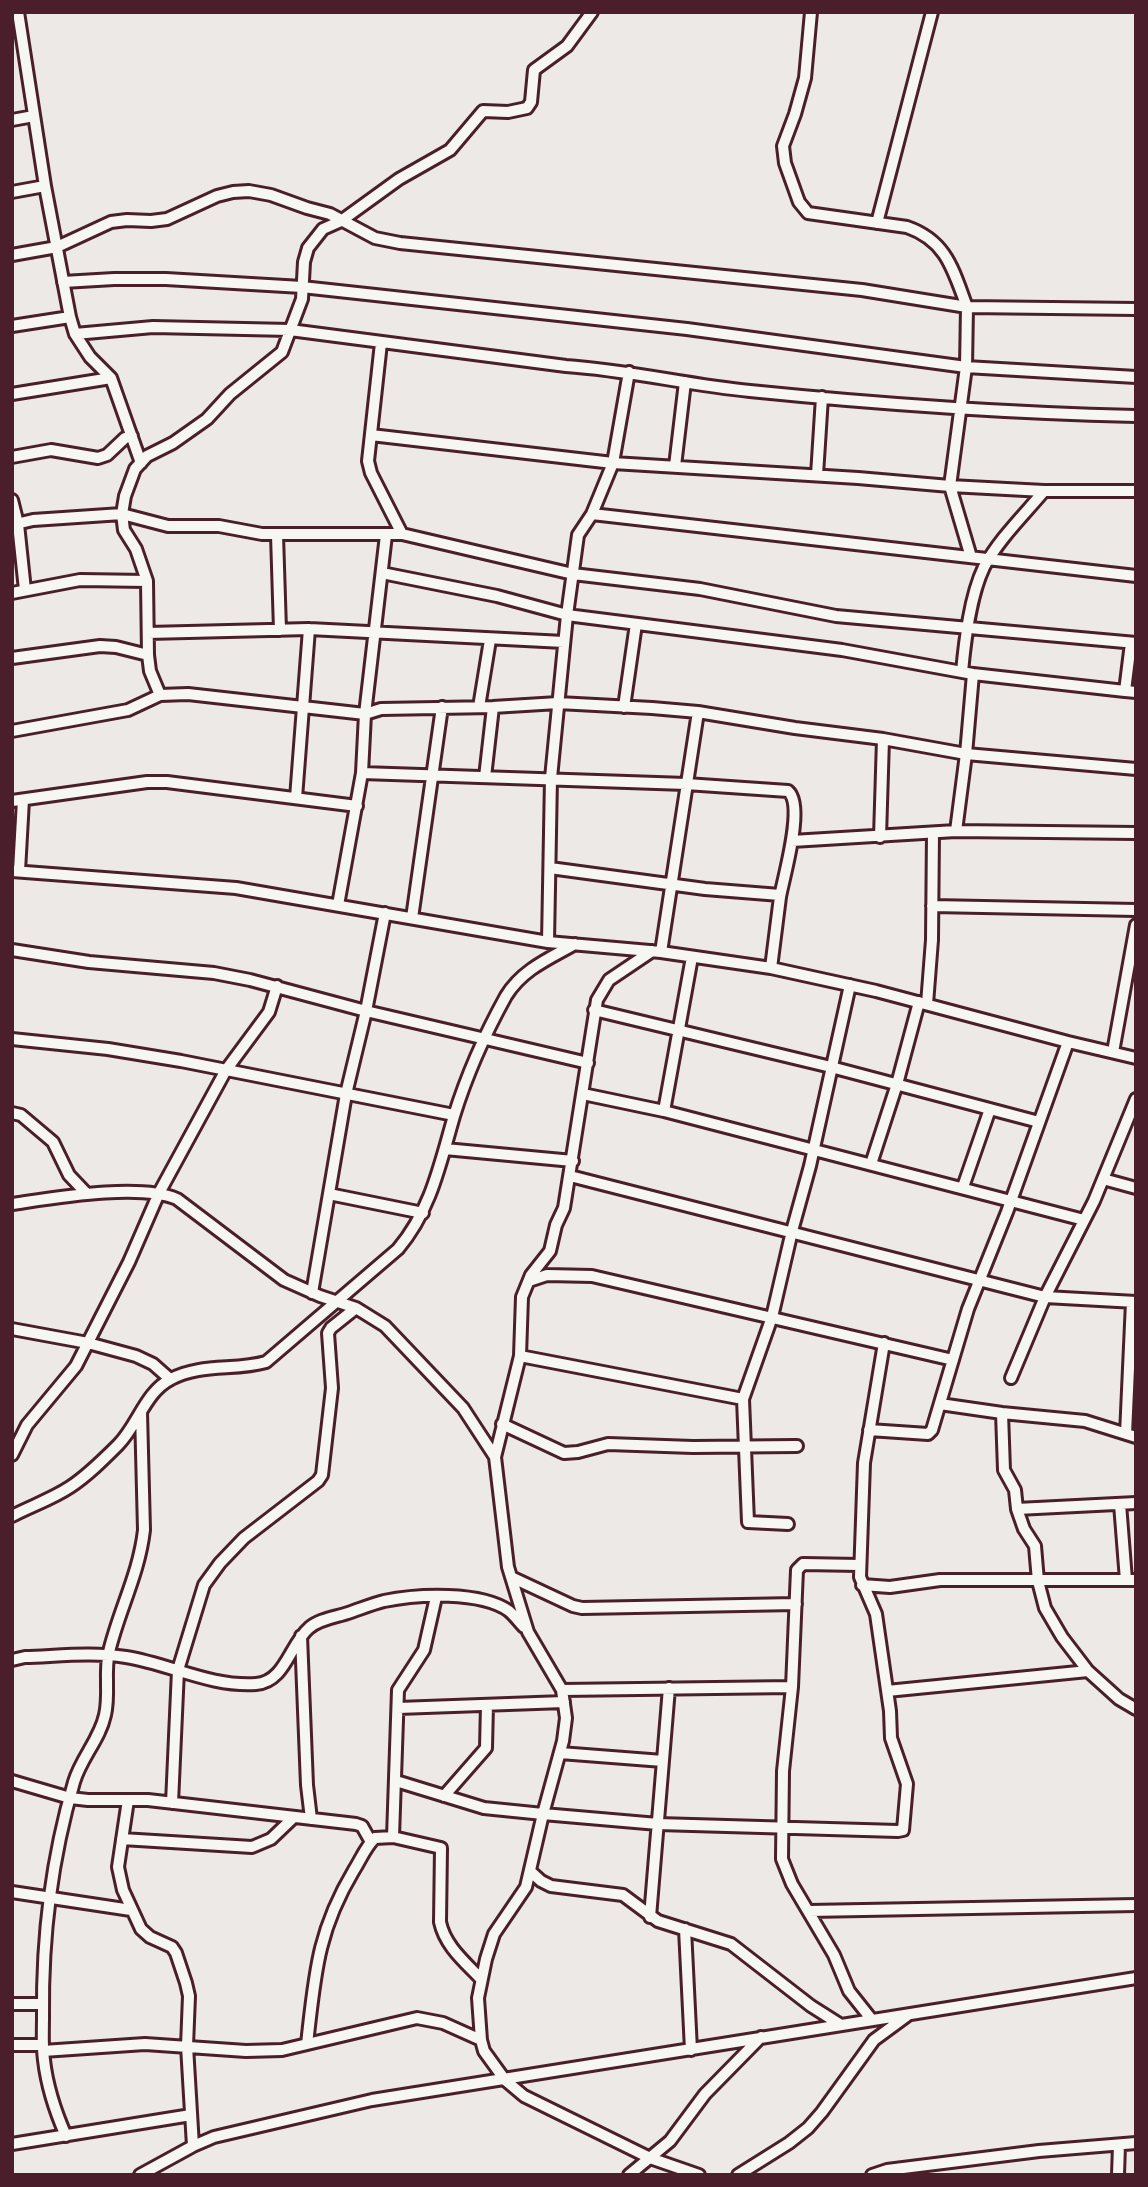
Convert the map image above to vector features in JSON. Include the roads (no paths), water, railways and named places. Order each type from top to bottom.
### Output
[{"type":"street","points":[[18,12],[45,186],[70,317],[75,334],[90,357],[111,378],[141,463]]},
{"type":"street","points":[[160,695],[150,671],[148,655],[147,581],[136,549],[124,530],[122,514],[135,469],[147,456],[173,443],[207,419],[230,394],[282,352],[302,299],[304,262],[308,248],[323,229],[341,221],[399,180],[450,150],[483,111],[508,112],[527,108],[531,102],[534,70],[567,46],[592,12]]},
{"type":"street","points":[[811,12],[805,78],[783,146],[785,163],[799,202],[808,213],[907,227],[922,232],[933,240],[950,261],[967,307],[966,367],[950,486],[971,557]]},
{"type":"street","points":[[877,223],[932,12]]},
{"type":"street","points":[[12,53],[25,51]]},
{"type":"street","points":[[12,120],[34,116]]},
{"type":"street","points":[[12,192],[45,186]]},
{"type":"street","points":[[12,255],[57,247],[111,222],[167,219],[217,196],[233,192],[271,195],[330,214],[374,238],[400,243],[862,290],[967,307],[1136,309]]},
{"type":"street","points":[[63,282],[166,279],[302,287],[687,329],[966,367],[1136,377]]},
{"type":"street","points":[[12,326],[70,317]]},
{"type":"street","points":[[75,334],[153,327],[290,330],[629,372],[748,391],[1039,414],[1136,416]]},
{"type":"street","points":[[381,343],[368,461],[371,473],[402,534]]},
{"type":"street","points":[[548,942],[551,778],[578,535],[593,514],[612,463],[629,372]]},
{"type":"street","points":[[12,394],[111,378]]},
{"type":"street","points":[[675,466],[685,382]]},
{"type":"street","points":[[817,475],[822,397]]},
{"type":"street","points":[[371,435],[612,463],[950,486],[1044,491],[1136,491]]},
{"type":"street","points":[[12,457],[51,450],[98,458],[107,455],[118,442],[132,436]]},
{"type":"street","points":[[956,831],[966,754],[967,628],[979,583],[989,559],[1044,491]]},
{"type":"street","points":[[12,500],[25,590]]},
{"type":"street","points":[[15,525],[33,520],[122,514],[169,526],[219,526],[277,535],[402,534],[573,574],[700,589],[836,616],[1133,643],[1130,691],[968,673],[842,650],[567,615],[497,596],[382,573]]},
{"type":"street","points":[[593,514],[1136,576]]},
{"type":"street","points":[[277,535],[280,630]]},
{"type":"street","points":[[338,905],[362,773],[365,714],[386,535]]},
{"type":"street","points":[[12,593],[80,580],[147,581]]},
{"type":"street","points":[[624,706],[636,624]]},
{"type":"street","points":[[148,633],[309,629],[564,642]]},
{"type":"street","points":[[296,798],[309,629]]},
{"type":"street","points":[[479,707],[490,640]]},
{"type":"street","points":[[12,659],[100,646],[148,655]]},
{"type":"street","points":[[12,731],[128,710],[160,695],[188,694],[365,714],[381,709],[558,703],[698,712],[966,754],[1136,769]]},
{"type":"street","points":[[412,918],[442,707]]},
{"type":"street","points":[[485,777],[493,707]]},
{"type":"street","points":[[698,712],[656,952],[609,980],[601,990],[594,1010],[564,1208],[556,1225],[550,1251],[529,1281],[520,1303],[520,1356],[495,1457],[511,1577],[528,1632],[563,1696],[566,1718],[526,1887],[494,1934],[481,1979],[477,2010],[481,2040],[491,2062],[505,2080],[524,2096],[650,2158],[699,2175]]},
{"type":"street","points":[[880,837],[883,739]]},
{"type":"street","points":[[362,773],[551,778],[788,790],[794,801],[792,841],[780,895],[771,968]]},
{"type":"street","points":[[356,806],[167,782],[147,782],[18,801],[16,871],[190,882],[548,942],[656,952],[771,968],[923,1003],[1136,1058]]},
{"type":"street","points":[[792,841],[956,831],[1136,833]]},
{"type":"street","points":[[871,1164],[923,1003],[932,940],[933,832]]},
{"type":"street","points":[[550,867],[670,884],[780,895]]},
{"type":"street","points":[[932,906],[1136,910]]},
{"type":"street","points":[[312,1293],[346,1094],[385,913]]},
{"type":"street","points":[[1113,1052],[1136,925]]},
{"type":"street","points":[[12,1516],[61,1493],[86,1475],[126,1436],[157,1389],[170,1379],[204,1369],[266,1362],[398,1249],[409,1237],[423,1213],[468,1075],[513,985],[529,969],[575,944]]},
{"type":"street","points":[[12,950],[89,962],[215,973],[587,1063]]},
{"type":"street","points":[[664,1111],[692,957]]},
{"type":"street","points":[[788,1524],[748,1521],[743,1399],[772,1317],[849,985]]},
{"type":"street","points":[[12,1455],[27,1425],[69,1377],[129,1262],[159,1193],[226,1070],[269,1013],[277,986]]},
{"type":"street","points":[[1122,999],[1136,999]]},
{"type":"street","points":[[594,1010],[831,1067],[1039,1122]]},
{"type":"street","points":[[12,1039],[108,1049],[454,1115]]},
{"type":"street","points":[[869,1430],[928,1434],[932,1430],[979,1279],[1068,1042]]},
{"type":"street","points":[[583,1094],[664,1111],[1084,1220]]},
{"type":"street","points":[[1011,1378],[1045,1297],[1103,1179],[1136,1099]]},
{"type":"street","points":[[963,1187],[990,1109]]},
{"type":"street","points":[[12,1112],[21,1115],[53,1142],[69,1175],[87,1194]]},
{"type":"street","points":[[445,1149],[573,1161]]},
{"type":"street","points":[[570,1176],[1045,1297],[1134,1302],[1131,1436],[1085,1421],[940,1404]]},
{"type":"street","points":[[1103,1179],[1136,1188]]},
{"type":"street","points":[[12,1204],[87,1194],[159,1193],[186,1204],[284,1280],[356,1308],[385,1326],[463,1408],[495,1457]]},
{"type":"street","points":[[329,1194],[423,1213]]},
{"type":"street","points":[[529,1281],[547,1275],[592,1276],[953,1360]]},
{"type":"street","points":[[172,1803],[178,1670],[204,1585],[244,1538],[318,1481],[322,1475],[332,1388],[328,1333],[356,1308]]},
{"type":"street","points":[[12,1329],[88,1343],[146,1360],[170,1379]]},
{"type":"street","points":[[396,1781],[484,1808],[543,1814],[658,1824],[903,1830],[907,1784],[891,1738],[876,1614],[862,1586],[859,1565],[864,1463],[884,1343]]},
{"type":"street","points":[[520,1356],[743,1399]]},
{"type":"street","points":[[66,2136],[52,2099],[43,2048],[46,1932],[58,1851],[70,1798],[81,1764],[96,1739],[106,1713],[108,1655],[136,1575],[143,1544],[141,1412]]},
{"type":"street","points":[[1002,1413],[1004,1469],[1015,1490],[1017,1509],[1024,1529],[1035,1546],[1038,1581],[1050,1619],[1088,1671],[1136,1709]]},
{"type":"street","points":[[502,1424],[571,1453],[608,1444],[797,1446]]},
{"type":"street","points":[[1017,1509],[1136,1503]]},
{"type":"street","points":[[862,1586],[897,1586],[940,1580],[1131,1580],[1120,1504]]},
{"type":"street","points":[[859,1565],[798,1566],[781,1827],[782,1859],[792,1884],[834,1955],[849,1991],[872,2020]]},
{"type":"street","points":[[511,1577],[582,1608],[796,1604]]},
{"type":"street","points":[[12,1660],[25,1657],[108,1655],[138,1659],[207,1680],[256,1684],[266,1681],[280,1670],[301,1636],[315,1624],[384,1601],[436,1597],[474,1598],[503,1608],[528,1632]]},
{"type":"street","points":[[393,1837],[400,1685],[424,1650],[436,1597]]},
{"type":"street","points":[[301,1636],[307,1785],[311,1819]]},
{"type":"street","points":[[887,1691],[1088,1671]]},
{"type":"street","points":[[398,1708],[486,1705],[669,1688],[792,1687]]},
{"type":"street","points":[[650,1917],[669,1688]]},
{"type":"street","points":[[444,1796],[486,1748],[486,1705]]},
{"type":"street","points":[[559,1753],[663,1761]]},
{"type":"street","points":[[12,1781],[70,1798],[172,1803],[359,1825],[372,1842]]},
{"type":"street","points":[[128,1800],[118,1867],[123,1890],[141,1929],[172,1947],[176,1953],[188,1996],[187,2046],[193,2146]]},
{"type":"street","points":[[122,1839],[252,1847],[271,1839],[294,1817]]},
{"type":"street","points":[[307,2044],[316,1965],[323,1933],[342,1890],[375,1838],[393,1837],[441,1848],[442,1933],[481,1979]]},
{"type":"street","points":[[530,1871],[551,1886],[624,1895],[650,1917],[731,1944],[811,2006],[841,2025]]},
{"type":"street","points":[[12,1892],[131,1910]]},
{"type":"street","points":[[810,1911],[1136,1905]]},
{"type":"street","points":[[685,1929],[691,2050]]},
{"type":"street","points":[[140,2175],[214,2137],[372,2100],[1136,1978]]},
{"type":"street","points":[[12,2004],[43,2004]]},
{"type":"street","points":[[738,2175],[808,2128],[874,2040],[911,2014]]},
{"type":"street","points":[[12,2045],[43,2048],[187,2046],[266,2051],[416,2018],[443,2023],[481,2040]]},
{"type":"street","points":[[629,2175],[676,2133],[705,2094],[761,2037]]},
{"type":"street","points":[[12,2144],[191,2115]]},
{"type":"street","points":[[872,2175],[887,2170],[1039,2151],[1136,2143]]},
{"type":"street","points":[[1118,2175],[1119,2144]]}]
